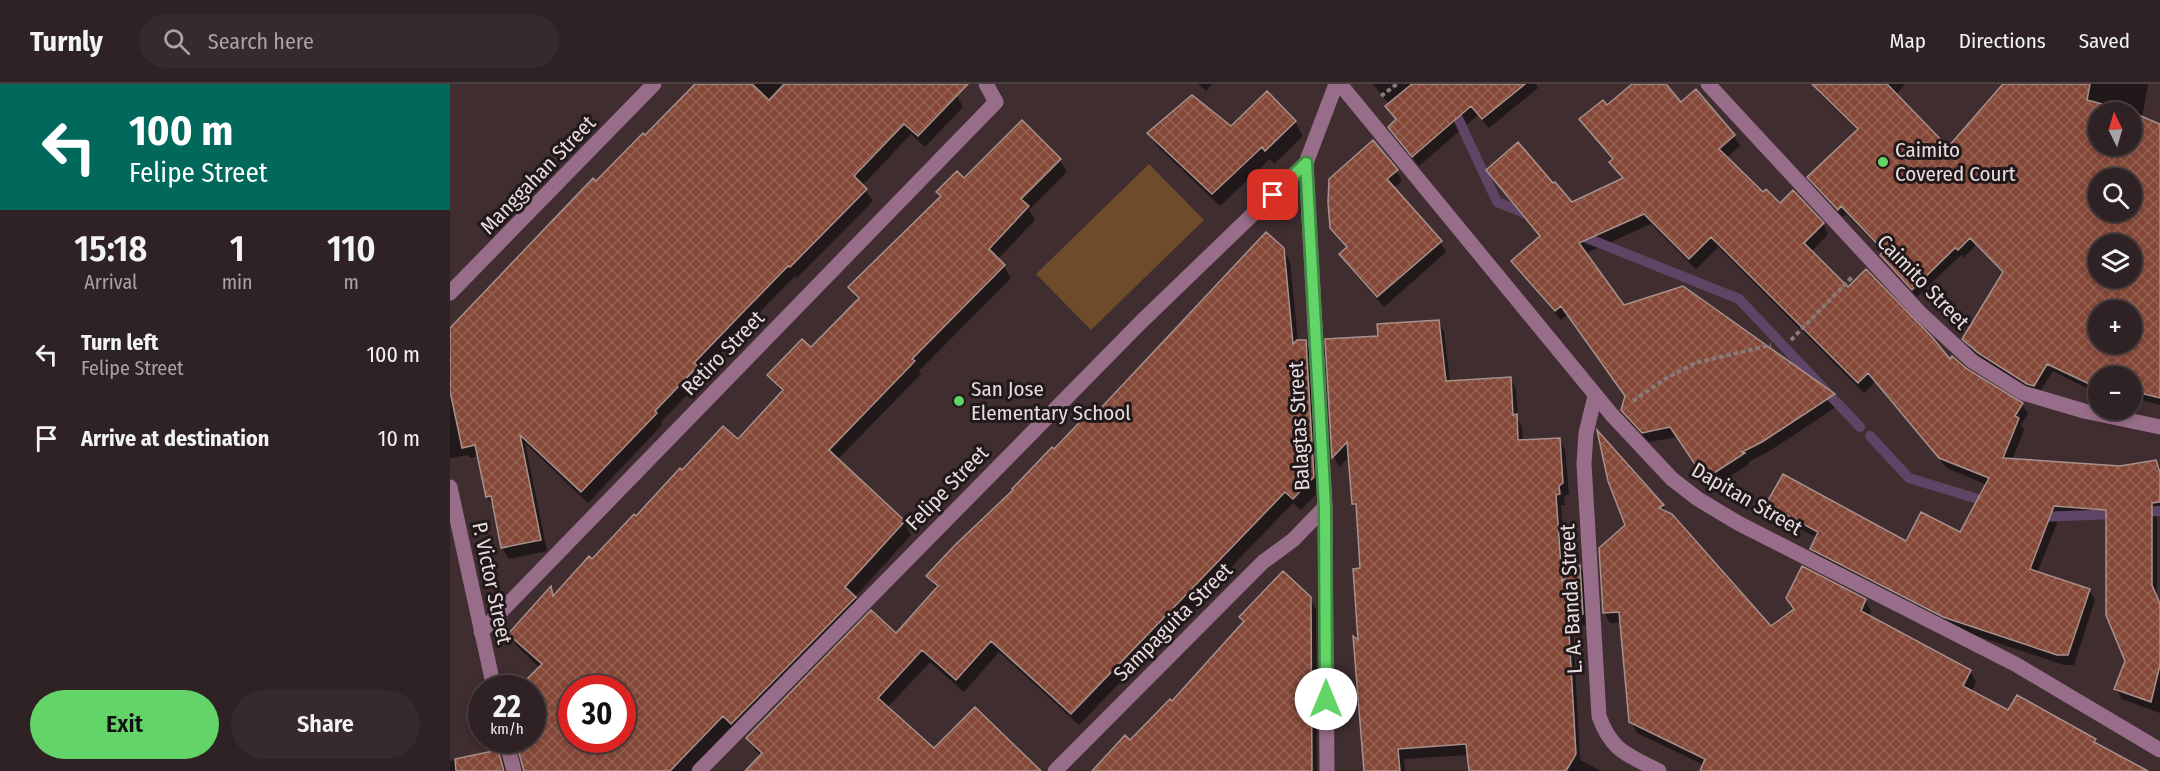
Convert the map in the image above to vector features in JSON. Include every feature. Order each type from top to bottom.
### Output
[{"type":"street","name":"Manggahan Street","points":[[450,293],[654,84]]},
{"type":"street","name":"Retiro Street","points":[[481,632],[996,102],[986,84]]},
{"type":"street","name":"Balagtas Street","points":[[1327,771],[1325,507],[1306,163],[1338,84]]},
{"type":"street","name":"Dapitan Street","points":[[1338,84],[1595,396],[1672,479],[1698,499],[1748,528],[2015,664],[2160,750]]},
{"type":"street","name":"Caimito Street","points":[[1708,84],[1921,314],[1972,362],[2023,393],[2084,411],[2160,427]]},
{"type":"street","name":"Felipe Street","points":[[699,771],[1132,330],[1306,163]]},
{"type":"street","name":"L. A. Banda Street","points":[[1595,396],[1586,433],[1584,464],[1599,716],[1605,733],[1619,750],[1659,771]]},
{"type":"street","name":"P. Victor Street","points":[[450,486],[491,675]]},
{"type":"street","name":"Sampaguita Street","points":[[1055,771],[1263,562],[1293,540],[1325,507]]},
{"type":"street","points":[[509,753],[514,771]]},
{"type":"path","points":[[1384,94],[1397,84]]},
{"type":"path","points":[[1791,340],[1871,259]]},
{"type":"path","points":[[1612,415],[1665,379],[1695,363],[1771,345]]},
{"type":"shaded area","points":[[1149,164],[1204,220],[1091,330],[1036,274]]},
{"type":"building","points":[[695,84],[752,84],[769,100],[784,84],[968,84],[918,136],[904,124],[854,176],[867,189],[694,363],[698,366],[655,411],[657,413],[581,492],[520,435],[541,540],[501,548],[491,496],[486,497],[475,445],[462,448],[450,391],[450,328],[593,178],[596,181]]},
{"type":"building","points":[[1412,84],[1525,84],[1482,119],[1471,106],[1412,157],[1388,127],[1396,119],[1385,106]]},
{"type":"building","points":[[1632,84],[1666,84],[1681,102],[1696,89],[1735,135],[1719,149],[1763,192],[1766,189],[1780,203],[1793,190],[1824,223],[1804,243],[1848,287],[1866,269],[1932,337],[1950,359],[1952,356],[1967,369],[2023,403],[2015,416],[2019,418],[2003,458],[2120,466],[2156,460],[2160,472],[2160,502],[2152,503],[2152,585],[2160,604],[2160,665],[2151,702],[2114,689],[2125,661],[2106,615],[2106,510],[2054,506],[2030,569],[2090,589],[2068,655],[2057,655],[1943,617],[1810,549],[1818,532],[1766,504],[1783,474],[1906,541],[1921,512],[1960,532],[1989,478],[1939,458],[1868,373],[1858,383],[1711,237],[1689,259],[1644,214],[1579,243],[1624,305],[1683,286],[1835,394],[1762,442],[1742,452],[1745,453],[1705,479],[1670,427],[1642,433],[1621,410],[1625,396],[1561,306],[1555,311],[1511,261],[1540,236],[1486,170],[1518,142],[1572,202],[1623,178],[1609,162],[1613,159],[1579,119],[1603,100],[1607,105]]},
{"type":"building","points":[[1812,84],[1887,84],[1948,147],[2003,84],[2090,84],[2087,100],[2094,102],[2088,102],[2088,156],[2142,156],[2142,116],[2160,124],[2160,398],[2142,394],[2142,366],[2088,366],[2088,383],[2047,364],[2034,386],[2027,384],[1978,353],[1962,339],[2003,272],[1970,238],[1958,250],[1955,248],[1912,290],[1880,255],[1884,251],[1841,206],[1838,210],[1807,177],[1858,129]]},
{"type":"building","points":[[1267,91],[1296,121],[1265,151],[1262,147],[1212,194],[1147,133],[1192,95],[1231,126]]},
{"type":"building","points":[[1022,120],[1061,159],[1021,199],[1029,206],[989,249],[1005,265],[912,359],[915,361],[829,450],[905,521],[845,587],[856,597],[731,724],[723,716],[670,771],[524,771],[519,753],[546,753],[546,675],[531,675],[542,664],[508,634],[551,586],[553,596],[589,556],[592,559],[723,426],[738,439],[783,390],[767,375],[802,339],[811,347],[859,298],[848,287],[941,196],[936,192],[957,171],[964,178]]},
{"type":"building","points":[[1373,140],[1398,170],[1387,179],[1442,241],[1377,297],[1339,254],[1347,247],[1330,228],[1328,202],[1329,179]]},
{"type":"building","points":[[1266,232],[1284,248],[1293,344],[1297,340],[1306,340],[1314,477],[1293,499],[1285,492],[1071,714],[991,641],[956,680],[922,650],[878,698],[934,748],[975,707],[1041,771],[745,771],[762,753],[746,738],[871,610],[896,633],[938,586],[926,576],[1013,490],[1052,447],[1054,449],[1096,405],[1100,409]]},
{"type":"building","points":[[1439,320],[1446,381],[1511,377],[1513,415],[1517,414],[1518,440],[1560,438],[1563,483],[1559,486],[1560,494],[1556,495],[1562,581],[1580,565],[1583,614],[1568,615],[1576,754],[1566,771],[1469,771],[1466,744],[1398,749],[1400,771],[1364,771],[1353,636],[1358,640],[1353,569],[1360,568],[1356,504],[1352,504],[1347,442],[1332,458],[1325,339],[1378,336],[1377,324]]},
{"type":"building","points":[[1597,430],[1664,505],[1659,508],[1672,514],[1771,626],[1794,609],[1786,598],[1802,566],[1866,599],[1861,611],[1971,670],[1963,686],[2008,710],[2017,695],[2096,739],[2094,742],[2148,771],[1700,771],[1705,759],[1629,722],[1619,612],[1603,613],[1599,548],[1625,525],[1608,481]]},
{"type":"building","points":[[1283,571],[1311,597],[1312,771],[1092,771],[1125,735],[1130,740],[1170,699],[1172,701],[1244,621],[1239,617]]},
{"type":"building","points":[[484,753],[499,753],[504,771],[456,771],[455,759]]},
{"type":"waterway","points":[[1442,84],[1497,202],[1532,216]]},
{"type":"waterway","points":[[1577,234],[1739,299],[1860,427]]},
{"type":"waterway","points":[[1870,436],[1909,478],[1991,503]]},
{"type":"waterway","points":[[2139,512],[2160,511]]},
{"type":"waterway","points":[[2038,517],[2118,514]]},
{"type":"place","name":"Caimito Covered Court","points":[[1883,162]]},
{"type":"place","name":"San Jose Elementary School","points":[[959,401]]},
{"type":"route","points":[[1273,195],[1306,163],[1325,507],[1326,699]]}]
